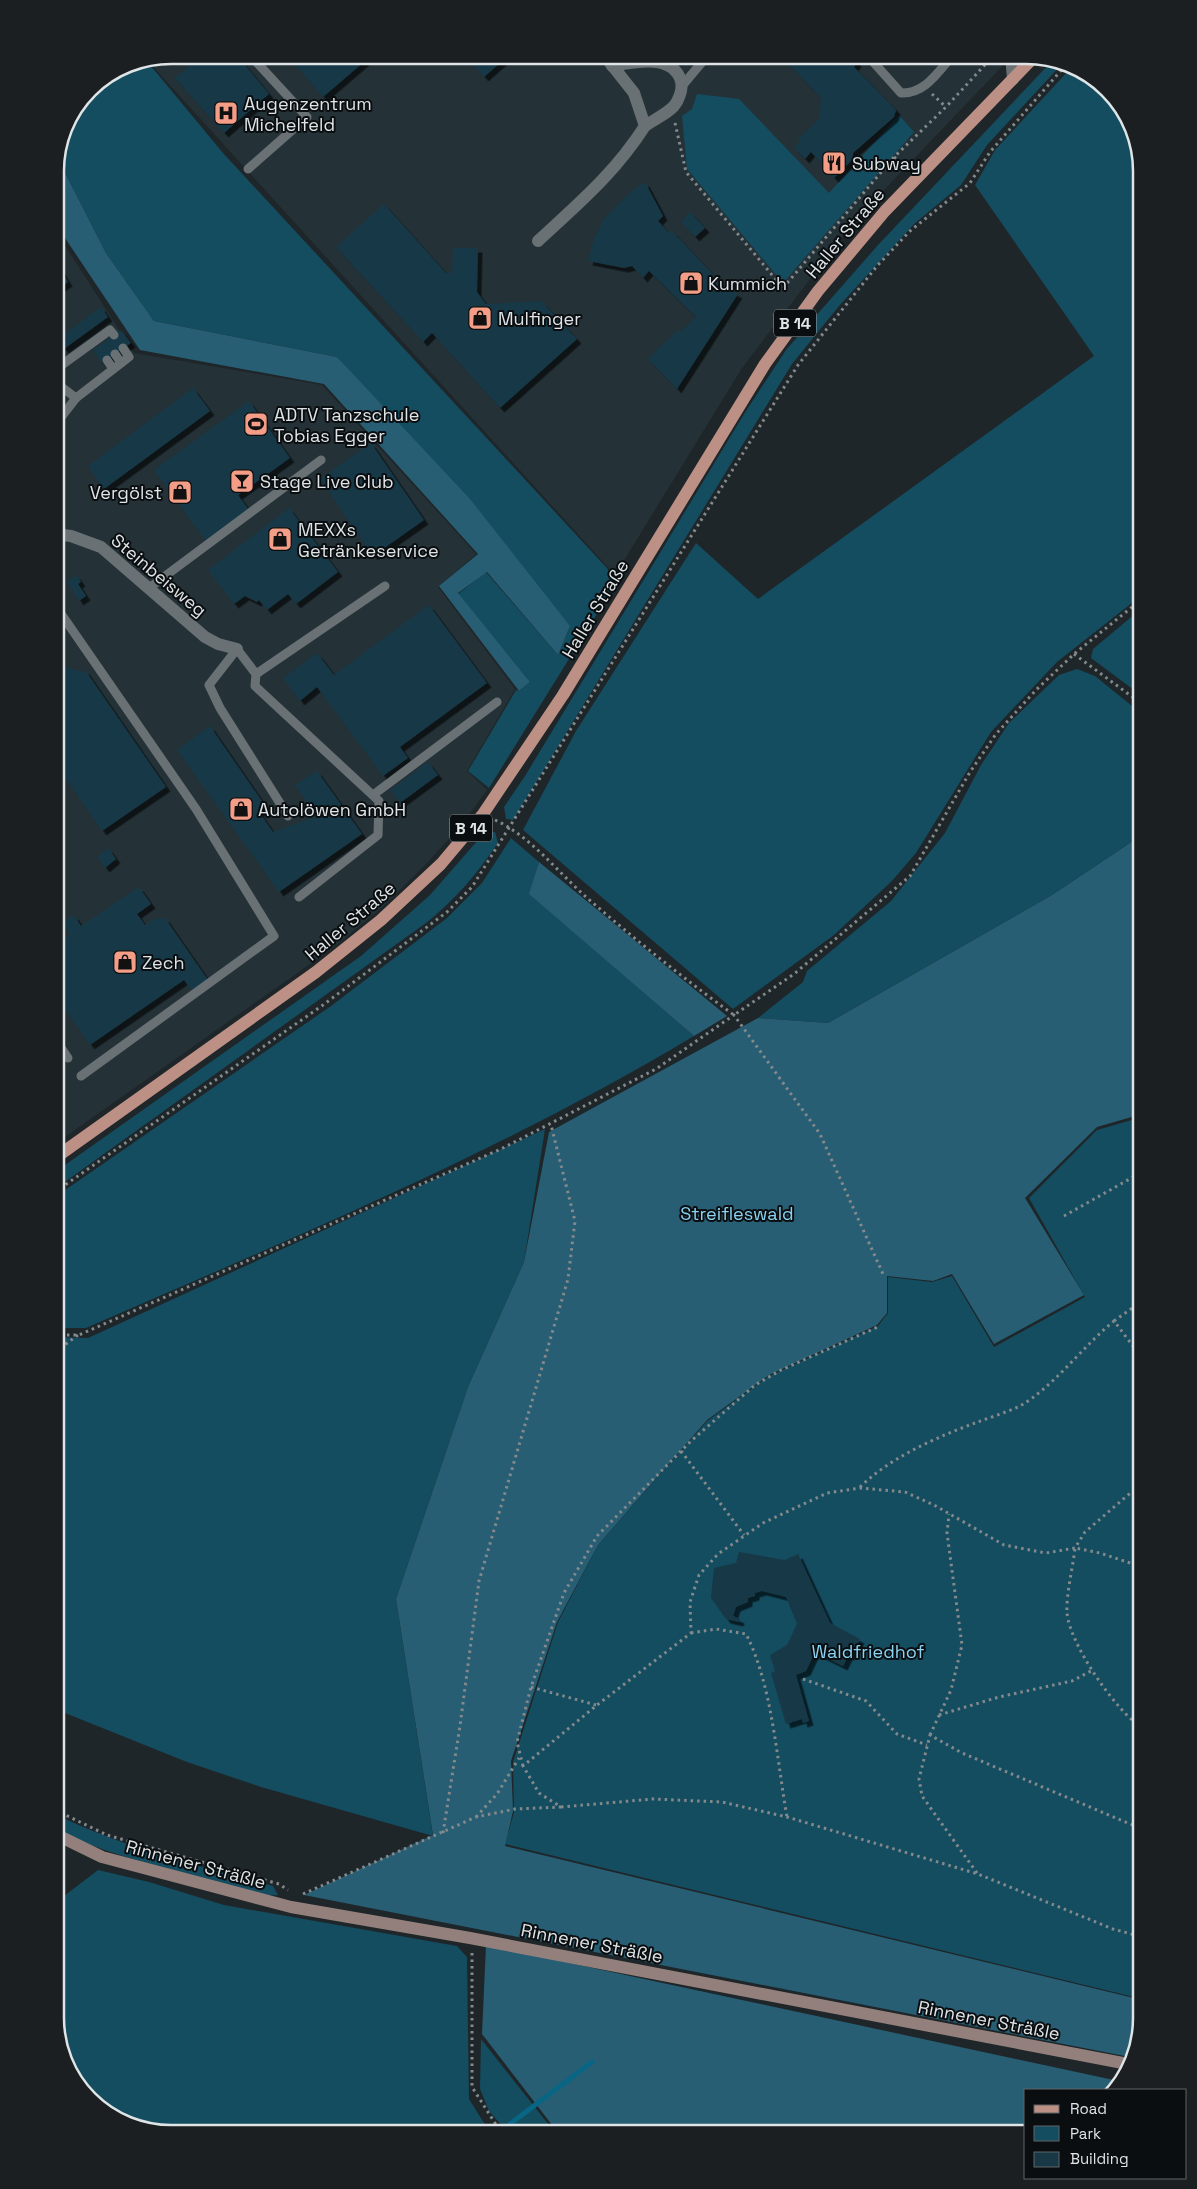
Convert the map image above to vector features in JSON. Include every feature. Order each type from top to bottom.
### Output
[{"type":"main road","name":"Haller Straße","points":[[64,1152],[316,972],[381,920],[441,864],[483,814],[563,695],[760,372],[818,291],[885,211],[1028,64]]},
{"type":"street","points":[[622,64],[612,66],[634,93],[645,126]]},
{"type":"street","points":[[538,241],[600,184],[626,155],[645,126],[673,107],[682,86],[679,75],[672,66],[667,64]]},
{"type":"street","points":[[1012,64],[1013,79]]},
{"type":"street","name":"Steinbeisweg","points":[[64,535],[101,547],[205,637],[218,644],[238,649]]},
{"type":"street","name":"Rinnener Sträßle","points":[[64,1838],[102,1857],[222,1890],[291,1906],[470,1938],[1123,2063]]},
{"type":"lane","points":[[248,169],[307,117],[258,64]]},
{"type":"lane","points":[[682,86],[700,64]]},
{"type":"lane","points":[[874,64],[901,93],[911,94],[924,87],[945,64]]},
{"type":"lane","points":[[64,363],[103,340]]},
{"type":"lane","points":[[64,413],[76,398],[129,357],[123,348]]},
{"type":"lane","points":[[113,369],[111,357],[121,363]]},
{"type":"lane","points":[[64,389],[76,398]]},
{"type":"lane","points":[[149,588],[321,460]]},
{"type":"lane","points":[[256,674],[385,586]]},
{"type":"lane","points":[[64,618],[196,809],[274,936],[81,1076]]},
{"type":"lane","points":[[288,816],[220,708],[209,685],[238,649],[256,674],[254,686],[379,801],[378,835],[299,897]]},
{"type":"lane","points":[[373,795],[497,702]]},
{"type":"lane","points":[[64,1052],[68,1058]]},
{"type":"path","points":[[673,107],[686,172],[783,288],[894,156],[946,107],[986,64]]},
{"type":"path","points":[[64,1186],[323,1004],[447,912],[472,887],[798,365],[884,259],[910,231],[970,183],[990,152],[1062,69]]},
{"type":"path","points":[[64,1346],[79,1335],[492,1153],[551,1125],[656,1069],[794,974],[910,876],[970,772],[996,734],[1036,690],[1074,654],[1133,606]]},
{"type":"path","points":[[1074,654],[1133,697]]},
{"type":"path","points":[[511,827],[600,908],[689,983],[734,1015],[820,1134],[883,1274]]},
{"type":"path","points":[[443,1833],[460,1726],[479,1581],[568,1279],[574,1221],[551,1125]]},
{"type":"path","points":[[1064,1216],[1133,1177]]},
{"type":"path","points":[[860,1488],[876,1472],[933,1440],[1019,1406],[1044,1388],[1092,1340],[1133,1307]]},
{"type":"path","points":[[1114,1321],[1133,1346]]},
{"type":"path","points":[[560,1807],[539,1793],[519,1758],[517,1742],[531,1687],[564,1593],[598,1536],[681,1451],[755,1385],[781,1370],[880,1326]]},
{"type":"path","points":[[64,1335],[79,1335]]},
{"type":"path","points":[[681,1451],[744,1535]]},
{"type":"path","points":[[692,1633],[690,1602],[699,1575],[718,1554],[744,1535],[827,1493],[860,1488],[905,1492],[1004,1545],[1046,1552],[1075,1548],[1100,1553],[1133,1564]]},
{"type":"path","points":[[1133,1491],[1085,1532],[1075,1548],[1067,1614],[1084,1660],[1091,1671],[1133,1718]]},
{"type":"path","points":[[949,1514],[947,1533],[962,1645],[951,1690],[930,1735],[920,1779],[922,1796],[978,1874]]},
{"type":"path","points":[[523,1766],[597,1705],[692,1633],[716,1629],[746,1634],[756,1654],[765,1687],[787,1817]]},
{"type":"path","points":[[940,1715],[999,1697],[1072,1681],[1091,1671]]},
{"type":"path","points":[[803,1679],[866,1701],[897,1734],[927,1745]]},
{"type":"path","points":[[531,1687],[597,1705]]},
{"type":"path","points":[[930,1735],[962,1753],[1133,1825]]},
{"type":"path","points":[[476,1818],[497,1794],[519,1758]]},
{"type":"path","points":[[297,1896],[476,1818],[515,1809],[653,1799],[722,1802],[787,1817],[978,1874],[1113,1929],[1133,1935]]},
{"type":"path","points":[[64,1814],[106,1835],[279,1884],[291,1892]]},
{"type":"path","points":[[470,1938],[473,1957],[472,2087],[482,2106],[496,2125]]},
{"type":"shaded area","points":[[171,64],[1004,64],[856,219],[742,368],[615,575],[152,66]]},
{"type":"shaded area","points":[[64,244],[134,353],[322,385],[476,554],[438,587],[515,689],[467,771],[487,790],[459,828],[424,866],[380,909],[334,947],[64,1138]]},
{"type":"green space","points":[[151,66],[223,153],[618,580],[489,788],[468,771],[516,690],[519,691],[530,682],[458,594],[486,572],[558,655],[570,626],[337,357],[154,321],[106,253],[64,171],[67,143],[78,117],[100,90],[117,78],[136,69]]},
{"type":"green space","points":[[1047,66],[1058,68],[987,145],[961,185],[914,224],[839,306],[792,364],[513,820],[506,819],[504,807],[525,776],[744,414],[786,350],[878,245]]},
{"type":"green space","points":[[1067,72],[1080,78],[1102,95],[1119,117],[1128,136],[1133,164],[1133,602],[1057,662],[991,732],[916,853],[892,881],[834,935],[733,1009],[523,830],[576,731],[696,543],[758,599],[1094,356],[975,185],[995,150]]},
{"type":"green space","points":[[697,94],[739,99],[829,193],[899,115],[914,132],[783,283],[687,169],[682,116],[692,109]]},
{"type":"green space","points":[[64,171],[106,253],[154,321],[337,357],[470,499],[570,626],[558,655],[487,572],[458,593],[530,682],[519,691],[439,586],[478,554],[324,384],[140,350],[64,236]]},
{"type":"green space","points":[[1133,616],[1133,689],[1091,658],[1093,649]]},
{"type":"green space","points":[[1077,669],[1095,676],[1133,707],[1133,841],[1052,895],[828,1023],[758,1018],[803,982],[807,971],[891,901],[945,833],[981,765],[1009,723],[1059,675]]},
{"type":"green space","points":[[495,832],[498,843],[482,866],[457,895],[426,923],[64,1183],[64,1166],[361,956],[430,895],[486,833]]},
{"type":"green space","points":[[511,838],[539,862],[530,894],[694,1036],[547,1118],[395,1192],[86,1328],[64,1328],[64,1191],[331,1006],[447,918],[482,883]]},
{"type":"green space","name":"Streifleswald","points":[[1133,841],[1133,1117],[1097,1127],[1025,1198],[1084,1295],[994,1344],[952,1274],[933,1281],[887,1276],[887,1313],[877,1325],[769,1375],[707,1420],[598,1545],[557,1622],[511,1761],[513,1811],[505,1846],[1133,1998],[1133,2025],[1126,2056],[304,1895],[433,1835],[396,1599],[468,1387],[524,1262],[549,1132],[758,1018],[828,1023],[1052,895]]},
{"type":"green space","points":[[539,862],[727,1016],[694,1036],[529,894]]},
{"type":"green space","name":"Waldfriedhof","points":[[1133,1120],[1133,1997],[505,1844],[514,1812],[513,1762],[558,1622],[598,1545],[707,1421],[769,1376],[878,1326],[888,1313],[888,1277],[932,1282],[952,1276],[994,1347],[1085,1297],[1029,1198],[1097,1130]]},
{"type":"green space","points":[[545,1129],[524,1262],[468,1387],[396,1599],[433,1836],[261,1787],[187,1762],[64,1713],[64,1337],[88,1338]]},
{"type":"green space","points":[[64,1818],[135,1847],[273,1886],[278,1895],[239,1890],[126,1857],[64,1834]]},
{"type":"green space","points":[[98,1870],[149,1882],[224,1905],[457,1946],[467,1957],[469,2099],[485,2125],[164,2125],[136,2120],[123,2114],[100,2099],[90,2089],[78,2072],[69,2053],[64,2025],[64,1896]]},
{"type":"green space","points":[[486,1945],[1114,2080],[1107,2089],[1024,2089],[1024,2125],[552,2125],[482,2034]]},
{"type":"green space","points":[[481,2039],[549,2125],[501,2125],[489,2111],[480,2089]]},
{"type":"building","name":"Augenzentrum Michelfeld","points":[[191,64],[244,64],[269,94],[224,133],[175,78]]},
{"type":"building","points":[[295,64],[362,64],[323,97]]},
{"type":"building","points":[[473,64],[499,64],[484,77]]},
{"type":"building","points":[[789,64],[856,64],[854,67],[896,110],[894,117],[853,153],[853,159],[834,178],[811,152],[805,159],[794,148],[800,141],[798,139],[819,119],[821,98]]},
{"type":"building","name":"Kummich","points":[[645,182],[663,216],[658,221],[668,232],[672,231],[726,288],[738,294],[677,389],[648,359],[678,330],[680,332],[696,317],[649,271],[643,278],[632,266],[624,268],[588,261],[594,238],[604,219],[629,193]]},
{"type":"building","name":"Mulfinger","points":[[384,204],[446,273],[452,273],[453,248],[478,248],[477,292],[486,304],[541,301],[577,339],[500,408],[432,333],[423,342],[336,247]]},
{"type":"building","points":[[690,212],[705,228],[695,237],[681,222]]},
{"type":"building","points":[[64,275],[68,282],[64,285]]},
{"type":"building","points":[[101,307],[108,317],[64,349],[64,335]]},
{"type":"building","points":[[121,330],[131,343],[102,363],[93,350]]},
{"type":"building","points":[[193,388],[210,411],[104,489],[88,466]]},
{"type":"building","points":[[249,401],[290,458],[238,495],[249,510],[206,541],[154,470]]},
{"type":"building","points":[[371,443],[424,520],[373,556],[320,479]]},
{"type":"building","name":"MEXXs Getränkeservice","points":[[289,508],[338,572],[296,604],[288,594],[267,610],[259,600],[257,602],[245,596],[234,604],[208,570]]},
{"type":"building","points":[[76,575],[81,582],[78,584],[86,596],[79,601],[67,582]]},
{"type":"building","points":[[429,605],[487,683],[400,747],[408,758],[383,776],[317,687],[300,701],[283,678],[317,653],[334,675]]},
{"type":"building","points":[[67,667],[82,672],[85,670],[166,787],[102,831],[64,776],[64,673]]},
{"type":"building","name":"Autolöwen GmbH","points":[[210,726],[266,807],[259,812],[273,832],[317,816],[295,785],[317,771],[362,834],[279,892],[177,750]]},
{"type":"building","points":[[428,762],[438,775],[400,803],[390,790]]},
{"type":"building","points":[[108,848],[116,859],[105,868],[97,857]]},
{"type":"building","name":"Zech","points":[[139,887],[151,904],[137,914],[145,925],[154,919],[165,918],[208,980],[192,991],[184,980],[90,1045],[64,1008],[64,938],[70,934],[64,926],[64,922],[74,915],[81,926]]},
{"type":"building","points":[[739,1552],[785,1560],[798,1554],[830,1623],[860,1639],[852,1655],[848,1656],[843,1666],[815,1652],[806,1671],[796,1675],[809,1721],[803,1723],[802,1719],[786,1724],[771,1673],[775,1671],[770,1655],[787,1645],[797,1624],[786,1597],[762,1591],[755,1593],[755,1596],[748,1598],[748,1602],[736,1607],[733,1616],[740,1619],[739,1622],[726,1619],[711,1598],[714,1568],[736,1563]]},
{"type":"waterway","points":[[510,2124],[592,2062]]},
{"type":"place","name":"Augenzentrum Michelfeld","points":[[226,113]]},
{"type":"place","name":"Subway","points":[[834,163]]},
{"type":"place","name":"Kummich","points":[[691,283]]},
{"type":"place","name":"Mulfinger","points":[[480,318]]},
{"type":"place","name":"ADTV Tanzschule Tobias Egger","points":[[256,424]]},
{"type":"place","name":"Stage Live Club","points":[[242,481]]},
{"type":"place","name":"Vergölst","points":[[180,492]]},
{"type":"place","name":"MEXXs Getränkeservice","points":[[280,539]]},
{"type":"place","name":"Autolöwen GmbH","points":[[241,809]]},
{"type":"place","name":"Zech","points":[[125,962]]}]
